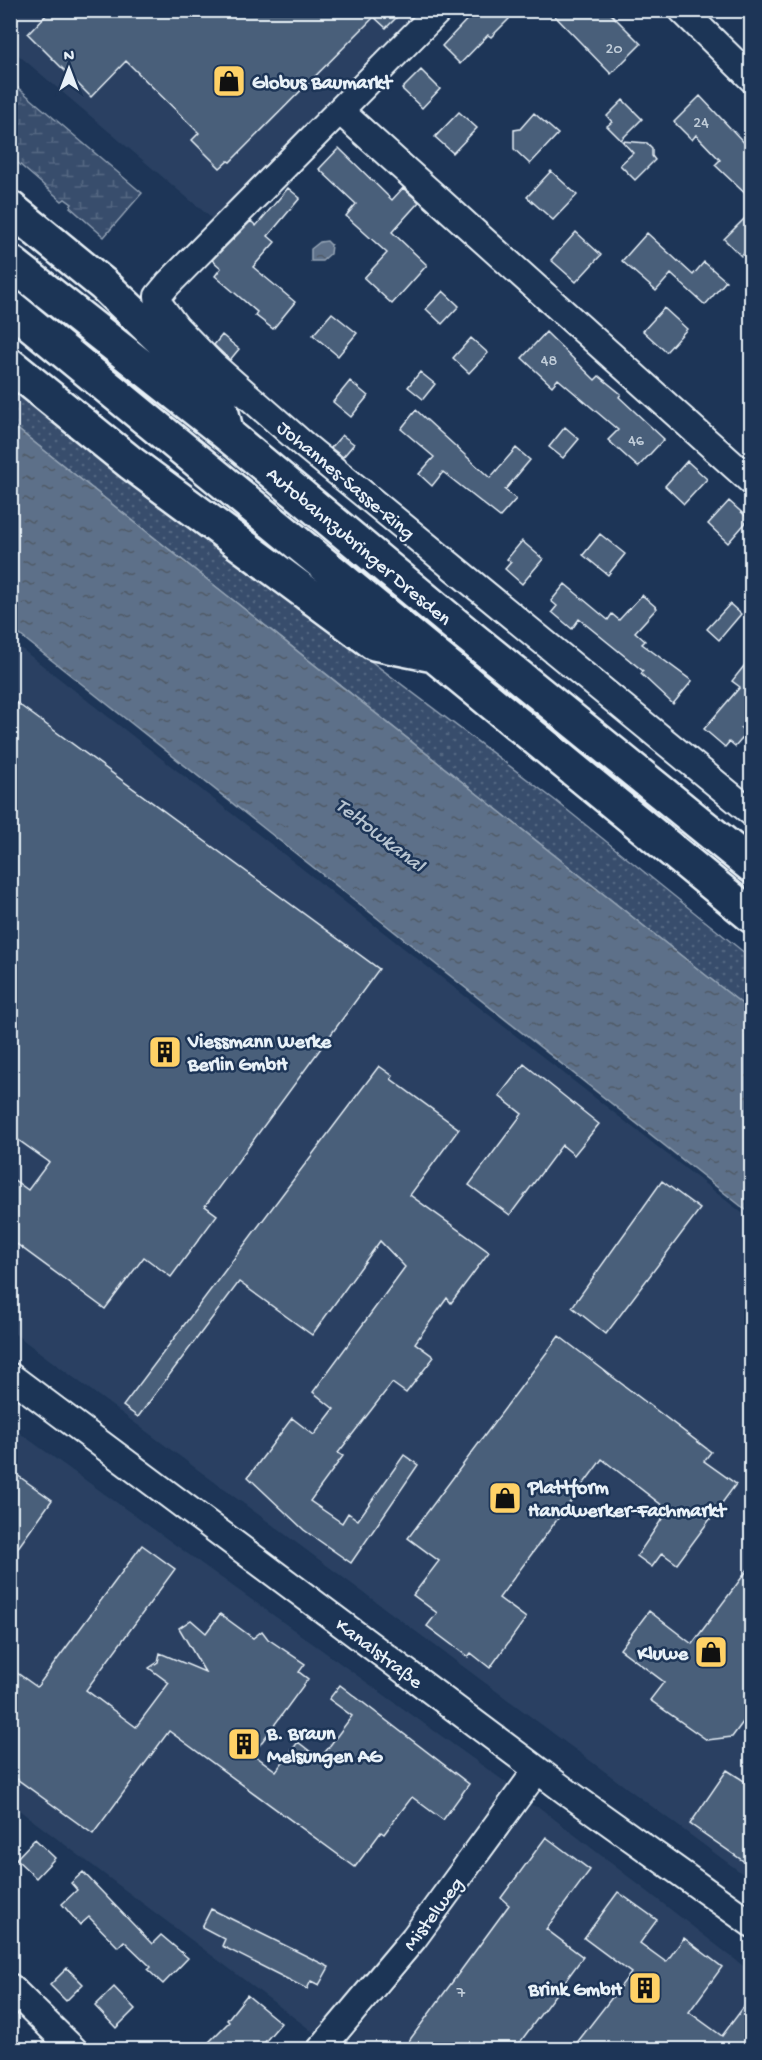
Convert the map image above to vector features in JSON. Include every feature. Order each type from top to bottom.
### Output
[{"type":"highway","points":[[10,208],[104,285],[217,393],[227,434]]},
{"type":"highway","name":"Autobahnzubringer Dresden","points":[[10,262],[227,434],[752,866]]},
{"type":"highway","points":[[10,307],[752,916]]},
{"type":"highway","points":[[10,365],[131,463],[374,643],[434,655]]},
{"type":"street","name":"Johannes-Sasse-Ring","points":[[439,10],[168,284],[158,296],[159,304],[176,327],[213,364],[304,445],[752,813]]},
{"type":"street","points":[[682,10],[752,79]]},
{"type":"street","points":[[340,111],[752,482]]},
{"type":"street","name":"Kanalstraße","points":[[10,1376],[537,1770],[752,1924]]},
{"type":"street","name":"Mistelweg","points":[[320,2049],[414,1938],[537,1770]]},
{"type":"street","points":[[10,1987],[74,2049]]},
{"type":"shaded area","points":[[11,10],[425,11],[216,222],[16,53],[18,19]]},
{"type":"shaded area","points":[[10,640],[751,1220],[751,1880],[11,1331]]},
{"type":"shaded area","points":[[10,1426],[508,1784],[509,1789],[399,1939],[316,2034],[11,1804]]},
{"type":"shaded area","points":[[531,1805],[540,1808],[751,1972],[751,2049],[341,2050],[409,1969]]},
{"type":"green space","points":[[10,81],[142,193],[104,237],[70,207],[72,204],[65,199],[62,201],[11,157]]},
{"type":"green space","points":[[10,382],[172,511],[556,801],[751,958],[751,1011],[11,424]]},
{"type":"water","points":[[327,241],[331,245],[330,254],[322,261],[311,261],[311,249],[320,242]]},
{"type":"water","name":"Teltowkanal","points":[[11,424],[751,1011],[751,1214],[11,628]]},
{"type":"building","name":"Globus Baumarkt","points":[[51,10],[404,10],[386,28],[374,17],[230,162],[228,161],[220,168],[192,140],[199,133],[126,61],[91,97],[28,34]]},
{"type":"building","points":[[476,10],[500,10],[509,19],[491,37],[488,35],[460,64],[442,46]]},
{"type":"building","points":[[549,10],[607,10],[641,44],[611,74]]},
{"type":"building","points":[[421,70],[440,89],[422,108],[402,89]]},
{"type":"building","points":[[700,96],[752,151],[752,200],[715,165],[720,160],[696,135],[692,140],[674,122]]},
{"type":"building","points":[[623,100],[642,119],[621,140],[607,126],[612,122],[607,116]]},
{"type":"building","points":[[459,112],[477,128],[453,153],[435,137]]},
{"type":"building","points":[[534,113],[558,134],[530,164],[514,149],[514,130],[520,129]]},
{"type":"building","points":[[622,141],[647,143],[652,148],[652,156],[655,160],[635,180],[620,165],[633,153]]},
{"type":"building","points":[[339,148],[392,200],[403,188],[419,202],[392,232],[427,265],[392,304],[364,278],[387,253],[346,216],[356,204],[319,169]]},
{"type":"building","points":[[551,171],[577,195],[553,220],[527,197]]},
{"type":"building","points":[[288,188],[300,198],[268,236],[275,242],[253,267],[295,302],[273,329],[255,315],[257,312],[215,276],[221,268],[212,260],[251,221],[256,226]]},
{"type":"building","points":[[752,211],[752,245],[741,256],[724,239]]},
{"type":"building","points":[[576,232],[601,255],[576,282],[551,260]]},
{"type":"building","points":[[647,233],[693,275],[704,262],[726,281],[705,305],[671,274],[656,291],[622,261]]},
{"type":"building","points":[[443,291],[459,306],[442,324],[426,309]]},
{"type":"building","points":[[664,308],[687,329],[666,352],[643,331]]},
{"type":"building","points":[[332,313],[357,333],[338,356],[313,335]]},
{"type":"building","points":[[546,332],[595,380],[599,376],[621,394],[619,397],[664,439],[638,467],[608,440],[618,430],[558,379],[552,386],[522,358]]},
{"type":"building","points":[[222,335],[239,349],[230,360],[214,345]]},
{"type":"building","points":[[471,338],[488,353],[469,373],[453,358]]},
{"type":"building","points":[[420,372],[435,384],[423,399],[408,387]]},
{"type":"building","points":[[350,381],[368,396],[351,417],[333,402]]},
{"type":"building","points":[[416,410],[490,478],[516,448],[530,460],[505,490],[516,499],[500,517],[443,472],[432,486],[419,474],[434,457],[401,429]]},
{"type":"building","points":[[565,427],[579,439],[563,458],[549,447]]},
{"type":"building","points":[[342,435],[354,444],[343,457],[331,448]]},
{"type":"building","points":[[687,461],[707,479],[684,504],[665,486]]},
{"type":"building","points":[[729,501],[749,519],[728,543],[708,524]]},
{"type":"building","points":[[600,534],[625,554],[608,575],[583,555]]},
{"type":"building","points":[[522,541],[543,559],[522,584],[505,569],[511,562],[507,559]]},
{"type":"building","points":[[565,584],[608,620],[612,614],[619,620],[642,595],[657,608],[635,632],[645,641],[642,644],[692,681],[673,704],[641,674],[643,671],[579,619],[572,629],[552,612],[557,606],[551,601]]},
{"type":"building","points":[[730,604],[741,614],[719,640],[707,629]]},
{"type":"building","points":[[752,656],[752,716],[741,728],[747,733],[735,747],[729,742],[725,747],[704,729],[740,687],[732,681]]},
{"type":"building","name":"Viessmann Werke Berlin GmbH","points":[[10,698],[379,969],[205,1206],[217,1215],[171,1277],[144,1257],[105,1309],[10,1239],[10,1177],[28,1190],[49,1162],[10,1134]]},
{"type":"building","points":[[524,1064],[599,1124],[574,1155],[562,1145],[510,1215],[469,1185],[522,1114],[499,1096]]},
{"type":"building","points":[[379,1066],[393,1076],[391,1079],[459,1129],[410,1195],[489,1252],[451,1303],[447,1298],[415,1343],[434,1357],[406,1393],[392,1383],[338,1453],[343,1456],[310,1501],[342,1523],[348,1513],[358,1520],[404,1455],[418,1465],[351,1563],[304,1530],[248,1477],[292,1418],[314,1435],[334,1409],[313,1392],[405,1267],[380,1241],[312,1335],[239,1282],[138,1417],[123,1406]]},
{"type":"building","points":[[662,1181],[700,1209],[606,1334],[572,1307]]},
{"type":"building","name":"Plattform Handwerker-Fachmarkt","points":[[559,1336],[711,1452],[704,1461],[736,1484],[677,1564],[662,1553],[652,1567],[637,1556],[668,1510],[602,1459],[499,1598],[526,1618],[490,1668],[471,1653],[468,1657],[427,1626],[437,1613],[413,1595],[439,1561],[408,1538]]},
{"type":"building","points":[[10,1470],[52,1500],[10,1559]]},
{"type":"building","points":[[142,1545],[175,1569],[86,1690],[136,1727],[169,1683],[149,1668],[158,1662],[160,1653],[205,1672],[179,1628],[191,1620],[206,1633],[220,1614],[253,1638],[262,1631],[268,1639],[305,1664],[299,1672],[308,1679],[253,1754],[276,1771],[298,1742],[320,1759],[352,1716],[329,1699],[340,1685],[469,1784],[443,1820],[412,1797],[384,1834],[381,1832],[355,1867],[169,1731],[93,1834],[10,1774],[10,1668],[37,1687]]},
{"type":"building","points":[[752,1564],[752,1710],[732,1737],[707,1740],[650,1700],[664,1682],[620,1649],[649,1611],[692,1644]]},
{"type":"building","points":[[727,1770],[752,1786],[752,1867],[690,1824]]},
{"type":"building","points":[[546,1837],[590,1870],[546,1929],[583,1957],[515,2049],[403,2049],[509,1905],[501,1898]]},
{"type":"building","points":[[35,1839],[55,1858],[36,1878],[16,1859]]},
{"type":"building","points":[[83,1872],[152,1944],[161,1935],[188,1958],[163,1984],[148,1970],[151,1967],[124,1941],[118,1947],[89,1917],[80,1925],[62,1904],[77,1890],[71,1883]]},
{"type":"building","points":[[618,1892],[657,1920],[640,1943],[666,1962],[684,1938],[722,1967],[689,2012],[722,2036],[752,1996],[752,2049],[572,2049],[631,1973],[584,1938]]},
{"type":"building","points":[[211,1909],[329,1967],[319,1985],[311,1981],[307,1989],[222,1946],[225,1939],[202,1927]]},
{"type":"building","points":[[67,1968],[83,1984],[66,2001],[50,1985]]},
{"type":"building","points":[[114,1987],[135,2009],[116,2028],[95,2006]]},
{"type":"building","points":[[247,1995],[281,2023],[259,2049],[202,2049],[229,2022],[227,2020]]},
{"type":"place","name":"Globus Baumarkt","points":[[229,81]]},
{"type":"place","name":"Viessmann Werke Berlin GmbH","points":[[165,1052]]},
{"type":"place","name":"Plattform Handwerker-Fachmarkt","points":[[505,1498]]},
{"type":"place","name":"Kluwe","points":[[711,1652]]},
{"type":"place","name":"B. Braun Melsungen AG","points":[[244,1744]]},
{"type":"place","name":"Brink GmbH","points":[[645,1988]]}]
